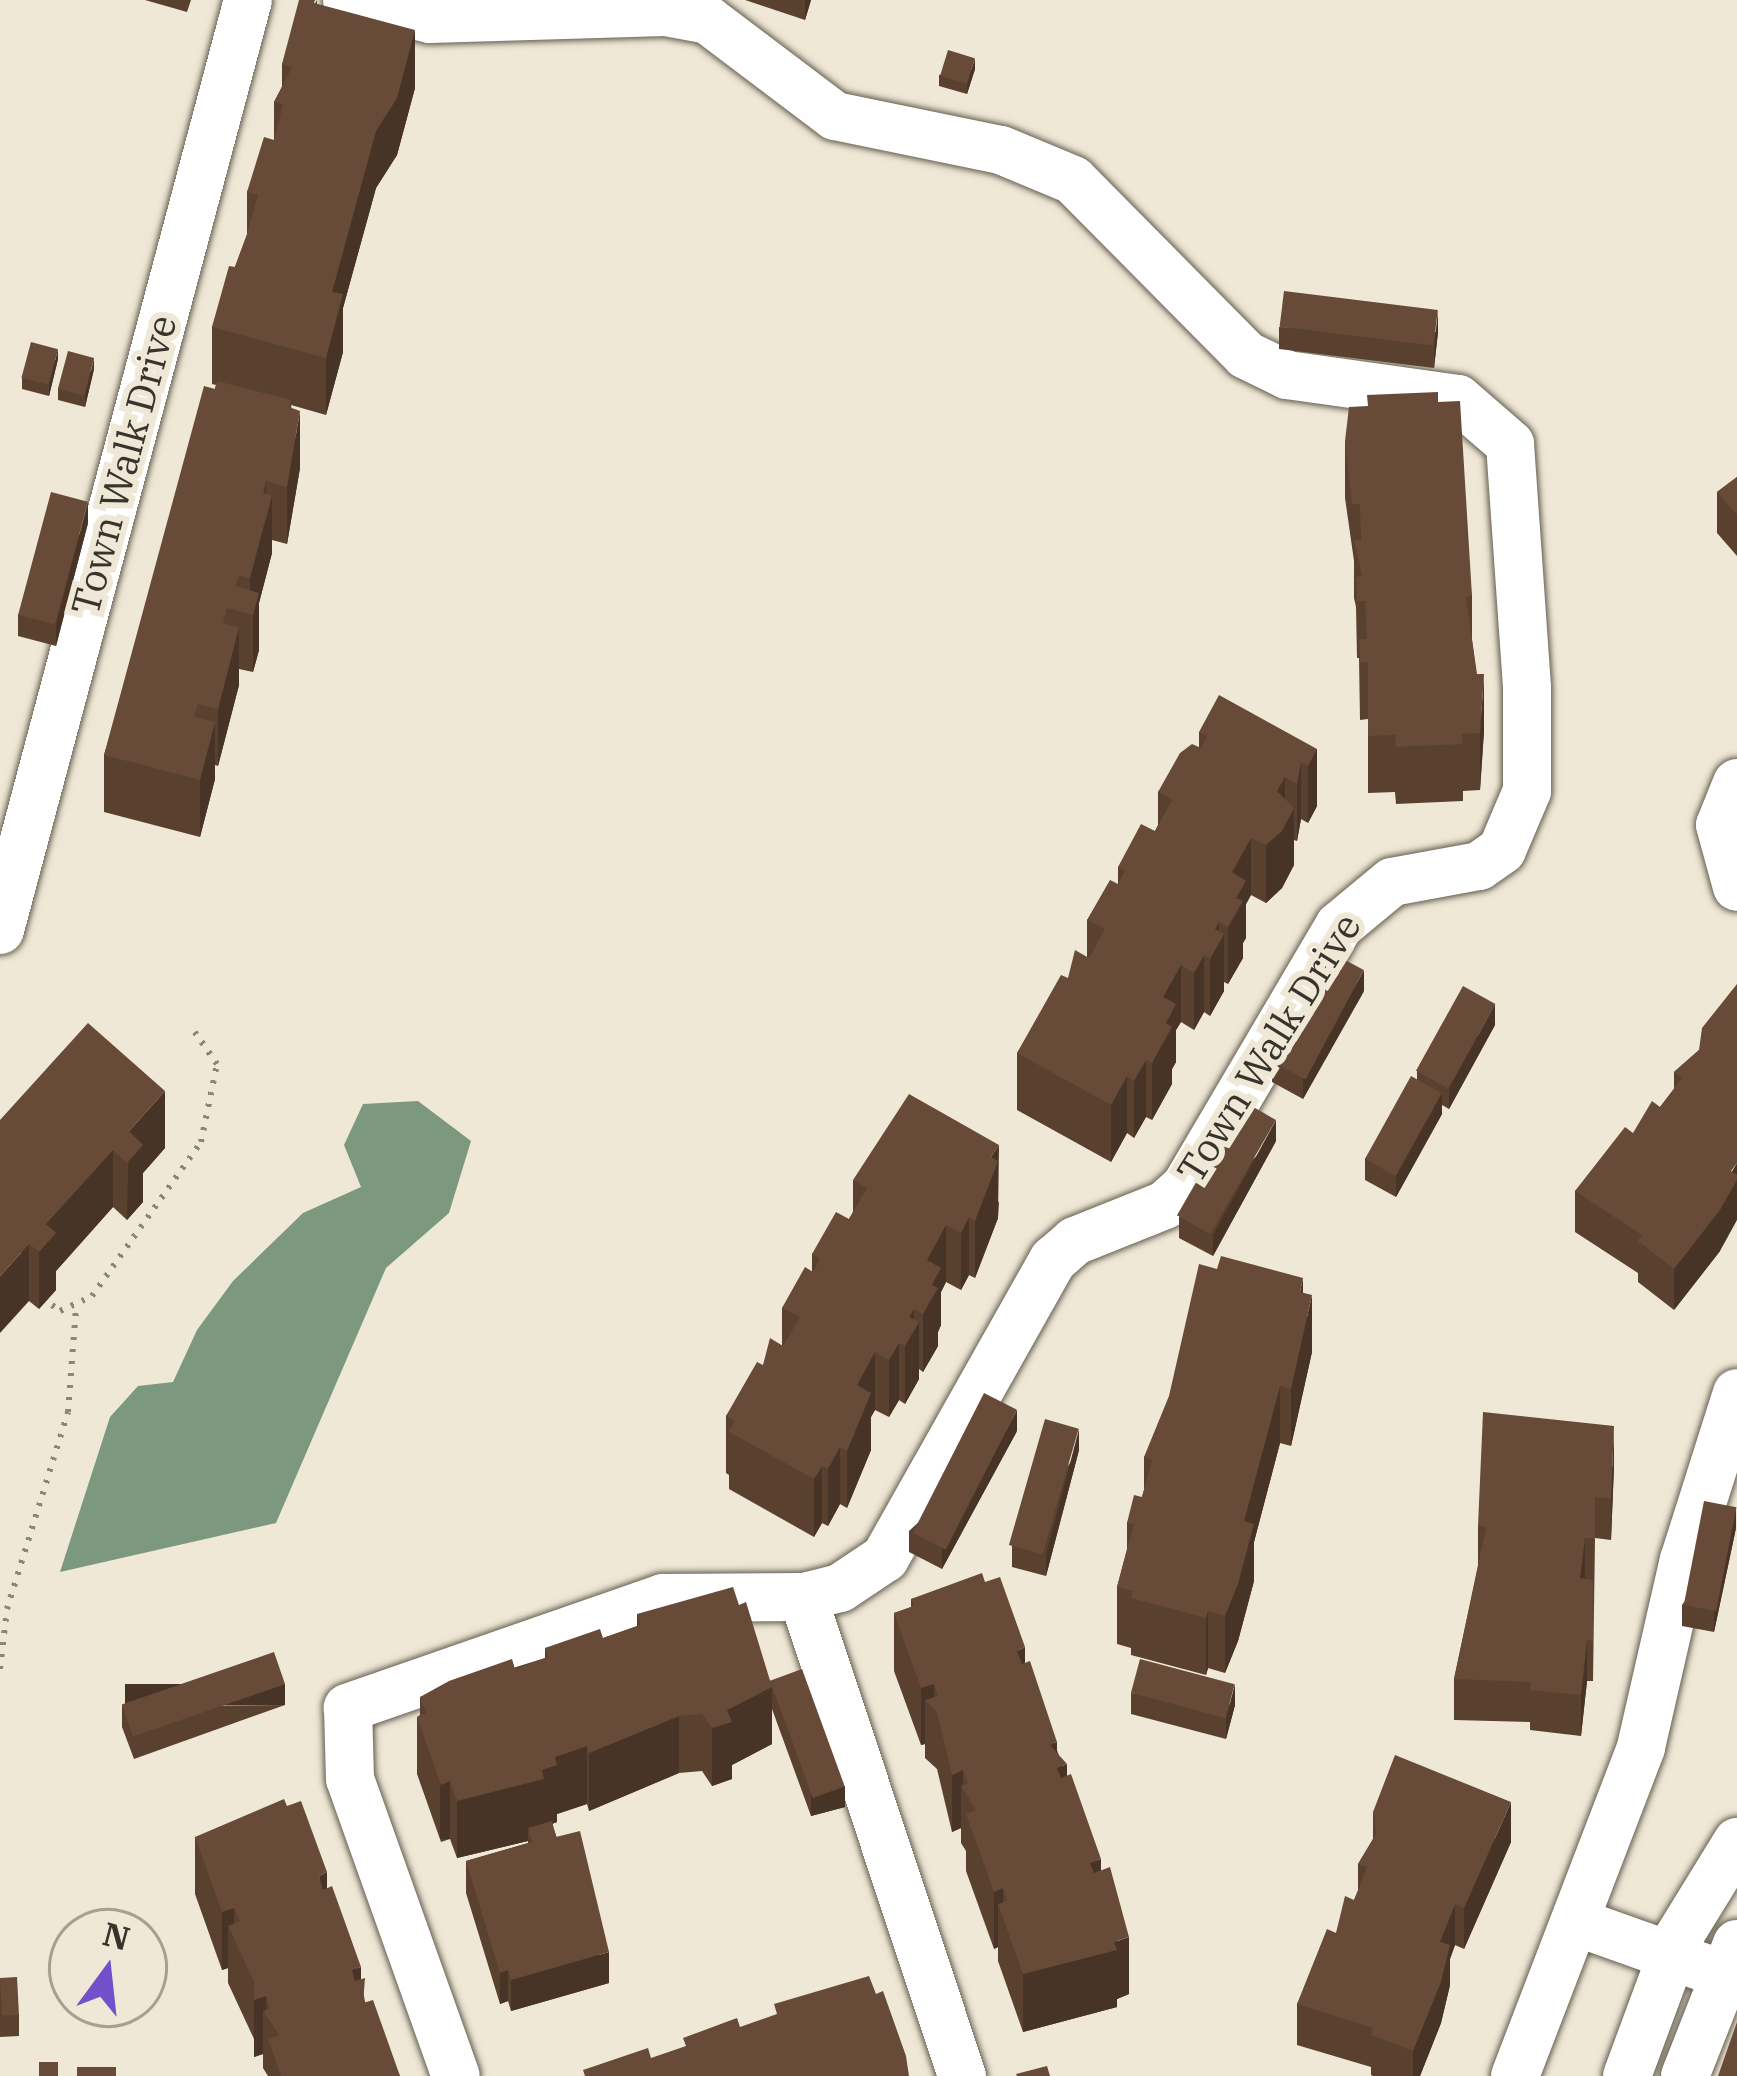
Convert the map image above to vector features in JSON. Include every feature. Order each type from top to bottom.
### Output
[{"type":"street","name":"Town Walk Drive","points":[[0,930],[248,0]]},
{"type":"street","name":"Town Walk Drive","points":[[347,0],[430,19],[665,12],[708,20],[835,116],[1001,150],[1073,179],[1246,355],[1287,375],[1457,399],[1510,445],[1531,754],[1527,791],[1502,850],[1479,866],[1392,882],[1352,912],[1186,1186],[1165,1205],[1075,1241],[1053,1260],[886,1558],[840,1588],[803,1597],[663,1598],[348,1708],[350,1779],[456,2076]]},
{"type":"street","points":[[1737,783],[1720,825],[1737,887]]},
{"type":"street","points":[[1515,2076],[1641,1747],[1678,1582],[1737,1393]]},
{"type":"street","points":[[803,1597],[962,2076]]},
{"type":"street","points":[[1627,2076],[1670,1956],[1737,1842]]},
{"type":"street","points":[[1576,1922],[1670,1956],[1730,1959],[1685,2076]]},
{"type":"path","points":[[52,1305],[76,1307],[92,1296],[211,1124],[217,1064],[194,1032]]},
{"type":"path","points":[[0,1669],[7,1609],[68,1412],[76,1307]]},
{"type":"shaded area","points":[[418,1101],[471,1141],[449,1213],[386,1268],[276,1523],[60,1572],[110,1417],[138,1386],[173,1382],[197,1330],[233,1281],[303,1213],[361,1187],[344,1145],[363,1104]]},
{"type":"building","points":[[299,0],[315,0],[415,30],[397,98],[376,131],[332,292],[343,294],[326,358],[212,327],[229,266],[235,267],[258,195],[247,192],[264,137],[274,140],[283,104],[274,102],[292,67],[282,64]]},
{"type":"building","points":[[948,50],[975,58],[967,84],[940,76]]},
{"type":"building","points":[[1284,291],[1438,310],[1433,346],[1280,327]]},
{"type":"building","points":[[31,342],[58,349],[48,385],[21,378]]},
{"type":"building","points":[[68,351],[94,358],[84,396],[58,389]]},
{"type":"building","points":[[217,381],[291,400],[289,407],[300,411],[287,487],[266,481],[263,493],[272,495],[250,578],[239,575],[236,586],[259,593],[253,615],[227,608],[223,623],[239,627],[218,709],[198,704],[194,717],[215,722],[200,780],[104,755],[204,386],[215,389]]},
{"type":"building","points":[[1438,392],[1438,402],[1460,401],[1472,596],[1466,597],[1477,674],[1484,674],[1480,733],[1462,734],[1463,744],[1396,747],[1395,735],[1368,736],[1368,662],[1360,662],[1359,639],[1367,639],[1365,601],[1357,601],[1356,577],[1362,576],[1354,540],[1361,540],[1360,504],[1352,504],[1345,441],[1349,407],[1368,406],[1367,395]]},
{"type":"building","points":[[1737,477],[1737,515],[1717,492]]},
{"type":"building","points":[[51,492],[88,502],[55,625],[18,615]]},
{"type":"building","points":[[1219,695],[1317,749],[1308,766],[1301,762],[1297,784],[1285,777],[1277,791],[1294,808],[1282,831],[1266,845],[1251,838],[1232,872],[1246,881],[1236,898],[1243,901],[1228,927],[1219,922],[1215,929],[1224,934],[1210,959],[1204,955],[1194,973],[1181,965],[1163,997],[1176,1004],[1166,1023],[1172,1027],[1152,1063],[1146,1060],[1134,1081],[1127,1076],[1111,1105],[1017,1053],[1061,975],[1068,978],[1075,950],[1089,958],[1105,929],[1087,920],[1110,880],[1118,884],[1125,871],[1118,867],[1141,824],[1155,831],[1172,800],[1158,792],[1180,753],[1192,744],[1201,748],[1207,736],[1199,732]]},
{"type":"building","points":[[1332,953],[1364,970],[1306,1079],[1274,1062]]},
{"type":"building","points":[[1737,984],[1737,1163],[1731,1171],[1737,1180],[1674,1269],[1638,1241],[1642,1235],[1575,1191],[1625,1127],[1633,1133],[1652,1101],[1660,1107],[1682,1078],[1674,1072],[1699,1050],[1702,1028]]},
{"type":"building","points":[[1463,986],[1495,1004],[1448,1089],[1416,1071]]},
{"type":"building","points":[[88,1023],[165,1091],[129,1131],[143,1145],[127,1163],[113,1150],[46,1224],[56,1233],[39,1252],[29,1244],[0,1276],[0,1120]]},
{"type":"building","points":[[1411,1076],[1442,1093],[1396,1176],[1365,1159]]},
{"type":"building","points":[[909,1094],[999,1145],[991,1157],[998,1161],[975,1221],[969,1217],[961,1233],[946,1225],[927,1260],[941,1268],[932,1285],[938,1288],[923,1314],[914,1309],[909,1317],[919,1322],[905,1346],[899,1343],[889,1360],[875,1352],[857,1385],[871,1393],[847,1451],[840,1447],[828,1469],[822,1466],[814,1479],[729,1432],[735,1421],[726,1416],[757,1362],[763,1365],[770,1338],[783,1346],[800,1317],[782,1308],[805,1267],[813,1272],[820,1259],[812,1254],[836,1212],[849,1219],[867,1188],[853,1180]]},
{"type":"building","points":[[1243,1101],[1276,1120],[1210,1234],[1177,1215]]},
{"type":"building","points":[[1221,1256],[1303,1278],[1300,1292],[1312,1295],[1291,1389],[1280,1386],[1244,1521],[1254,1524],[1238,1584],[1225,1616],[1208,1611],[1206,1618],[1131,1598],[1133,1591],[1117,1587],[1134,1524],[1127,1523],[1134,1495],[1142,1497],[1152,1460],[1144,1457],[1169,1396],[1199,1264],[1217,1269]]},
{"type":"building","points":[[984,1393],[1017,1410],[946,1550],[913,1533]]},
{"type":"building","points":[[1483,1412],[1614,1426],[1611,1499],[1595,1497],[1595,1539],[1585,1538],[1580,1578],[1593,1580],[1593,1641],[1587,1640],[1581,1695],[1530,1690],[1531,1682],[1454,1679],[1486,1527],[1478,1526]]},
{"type":"building","points":[[1045,1419],[1079,1429],[1043,1555],[1009,1545]]},
{"type":"building","points":[[1704,1501],[1736,1507],[1716,1611],[1684,1605]]},
{"type":"building","points":[[982,1573],[985,1582],[1000,1577],[1025,1647],[1017,1651],[1022,1664],[1030,1661],[1057,1742],[1050,1745],[1067,1764],[1057,1768],[1061,1778],[1071,1774],[1101,1859],[1090,1863],[1094,1873],[1110,1867],[1129,1937],[1114,1942],[1117,1950],[1023,1974],[998,1904],[1007,1901],[1003,1888],[994,1892],[966,1814],[976,1810],[961,1786],[968,1783],[963,1770],[952,1775],[937,1712],[925,1700],[938,1696],[934,1684],[921,1688],[894,1613],[914,1606],[911,1599]]},
{"type":"building","points":[[733,1587],[739,1605],[746,1602],[772,1687],[727,1710],[732,1722],[712,1728],[702,1714],[679,1716],[589,1753],[587,1746],[555,1757],[557,1765],[542,1770],[544,1779],[457,1801],[450,1781],[441,1785],[417,1717],[426,1713],[420,1697],[449,1681],[512,1659],[515,1669],[548,1657],[545,1648],[600,1629],[603,1638],[641,1625],[637,1614]]},
{"type":"building","points":[[274,1652],[285,1684],[133,1737],[122,1704]]},
{"type":"building","points":[[1140,1659],[1235,1684],[1226,1718],[1131,1693]]},
{"type":"building","points":[[802,1669],[845,1786],[813,1798],[770,1681]]},
{"type":"building","points":[[1395,1755],[1511,1802],[1464,1908],[1455,1904],[1440,1942],[1450,1945],[1441,1982],[1413,2051],[1371,2035],[1373,2028],[1297,2004],[1327,1929],[1336,1933],[1345,1896],[1354,1900],[1367,1867],[1358,1864],[1376,1834],[1373,1812]]},
{"type":"building","points":[[284,1799],[287,1806],[301,1801],[327,1872],[319,1876],[323,1890],[332,1886],[361,1967],[352,1970],[355,1981],[365,1978],[363,2003],[373,2000],[400,2076],[281,2076],[268,2039],[279,2035],[263,2011],[270,2009],[266,1996],[254,2000],[254,1982],[228,1926],[240,1921],[234,1908],[222,1912],[195,1837]]},
{"type":"building","points":[[552,1821],[556,1837],[580,1831],[609,1952],[511,1980],[508,1970],[500,1973],[466,1861],[532,1842],[528,1828]]},
{"type":"building","points":[[869,1976],[876,1994],[883,1991],[909,2076],[585,2076],[583,2070],[648,2048],[651,2058],[686,2046],[683,2038],[737,2018],[740,2027],[777,2014],[774,2004]]},
{"type":"building","points":[[17,1977],[19,2015],[2,2016],[0,1978]]},
{"type":"building","points":[[1737,2022],[1737,2076],[1718,2076]]},
{"type":"building","points":[[39,2062],[58,2062],[58,2076],[39,2076]]},
{"type":"building","points":[[1047,2066],[1050,2076],[1016,2074]]},
{"type":"building","points":[[77,2067],[116,2067],[116,2076],[77,2076]]}]
